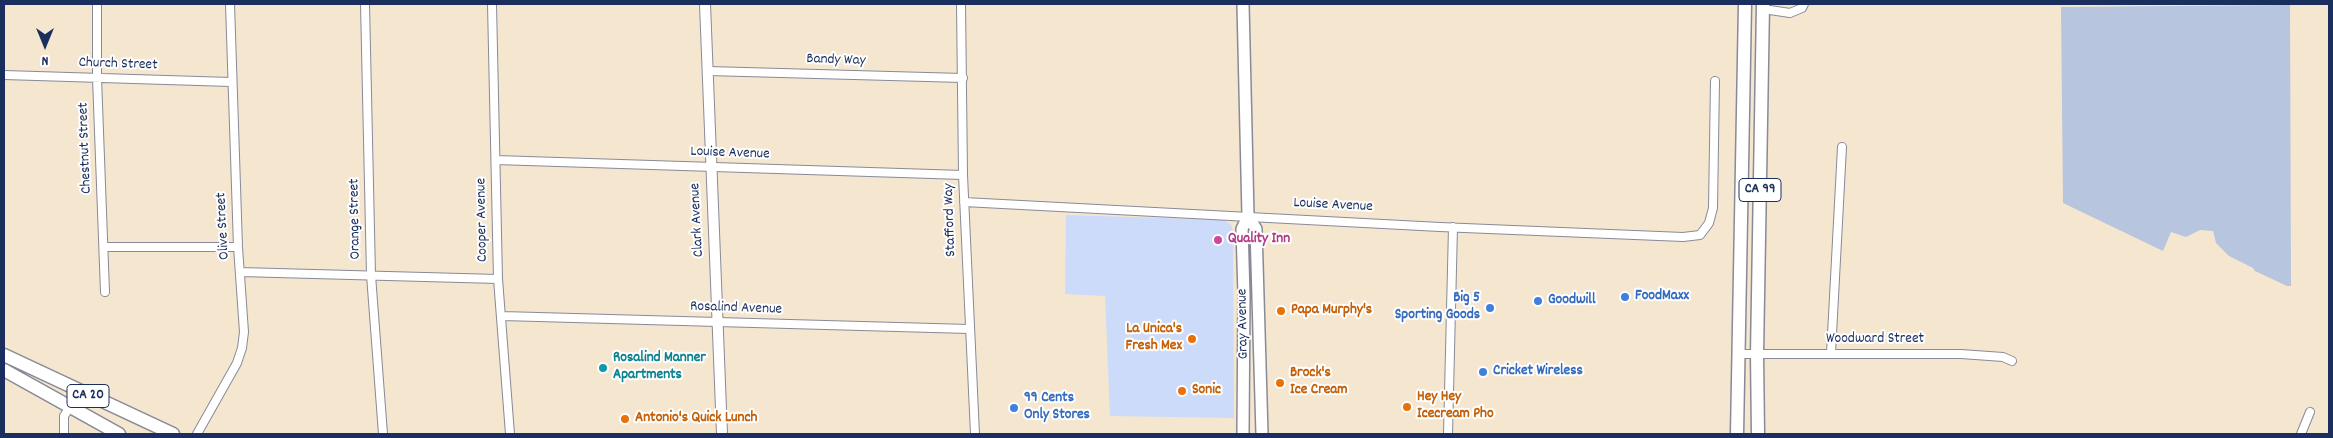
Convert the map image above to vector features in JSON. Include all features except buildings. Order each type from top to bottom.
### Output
[{"type":"highway","name":"CA 99","points":[[1737,434],[1744,4]]},
{"type":"highway","name":"CA 99","points":[[1758,434],[1757,354],[1763,6]]},
{"type":"highway","name":"CA 20","points":[[4,355],[90,397],[173,434]]},
{"type":"highway","name":"CA 20","points":[[4,370],[119,434]]},
{"type":"highway","points":[[70,406],[90,397]]},
{"type":"main road","name":"Gray Avenue","points":[[1243,4],[1248,216],[1242,229],[1244,295],[1243,434]]},
{"type":"main road","name":"Gray Avenue","points":[[1248,216],[1256,229],[1262,434]]},
{"type":"street","name":"Chestnut Street","points":[[97,4],[97,78],[105,292]]},
{"type":"street","name":"Olive Street","points":[[197,434],[237,363],[242,348],[244,332],[238,247],[231,82],[230,4]]},
{"type":"street","name":"Orange Street","points":[[365,4],[371,275],[383,434]]},
{"type":"street","name":"Cooper Avenue","points":[[492,4],[498,278],[510,434]]},
{"type":"street","name":"Clark Avenue","points":[[705,4],[722,434]]},
{"type":"street","name":"Stafford Way","points":[[961,4],[963,175],[975,434]]},
{"type":"street","points":[[1763,6],[1790,13],[1802,8],[1804,4]]},
{"type":"street","name":"Bandy Way","points":[[708,71],[963,78]]},
{"type":"street","name":"Church Street","points":[[4,75],[231,82]]},
{"type":"street","name":"Louise Avenue","points":[[964,202],[1453,227],[1674,236],[1700,235],[1709,223],[1713,208],[1715,81]]},
{"type":"street","points":[[1831,353],[1842,147]]},
{"type":"street","name":"Louise Avenue","points":[[496,160],[963,175]]},
{"type":"street","points":[[1448,434],[1453,227]]},
{"type":"street","points":[[104,247],[238,247]]},
{"type":"street","points":[[240,272],[498,278]]},
{"type":"street","name":"Rosalind Avenue","points":[[502,316],[969,329]]},
{"type":"street","name":"Woodward Street","points":[[1738,354],[1961,354],[2003,357],[2012,361]]},
{"type":"street","points":[[64,434],[64,416],[70,406]]},
{"type":"street","points":[[2301,434],[2310,412]]},
{"type":"shaded area","points":[[2290,5],[2291,286],[2287,286],[2255,271],[2253,268],[2229,256],[2216,243],[2213,231],[2200,230],[2186,237],[2171,232],[2163,251],[2063,203],[2061,7]]},
{"type":"shaded area","points":[[1066,215],[1224,220],[1231,225],[1233,231],[1234,418],[1110,416],[1105,296],[1065,294]]},
{"type":"place","name":"Quality Inn","points":[[1218,240]]},
{"type":"place","name":"FoodMaxx","points":[[1625,297]]},
{"type":"place","name":"Goodwill","points":[[1538,301]]},
{"type":"place","name":"Big 5 Sporting Goods","points":[[1490,308]]},
{"type":"place","name":"Papa Murphy's","points":[[1281,311]]},
{"type":"place","name":"La Unica's Fresh Mex","points":[[1192,339]]},
{"type":"place","name":"Rosalind Manner Apartments","points":[[603,368]]},
{"type":"place","name":"Cricket Wireless","points":[[1483,372]]},
{"type":"place","name":"Brock's Ice Cream","points":[[1280,383]]},
{"type":"place","name":"Sonic","points":[[1182,391]]},
{"type":"place","name":"Hey Hey Icecream Pho","points":[[1407,407]]},
{"type":"place","name":"99 Cents Only Stores","points":[[1014,408]]},
{"type":"place","name":"Antonio's Quick Lunch","points":[[625,419]]}]
